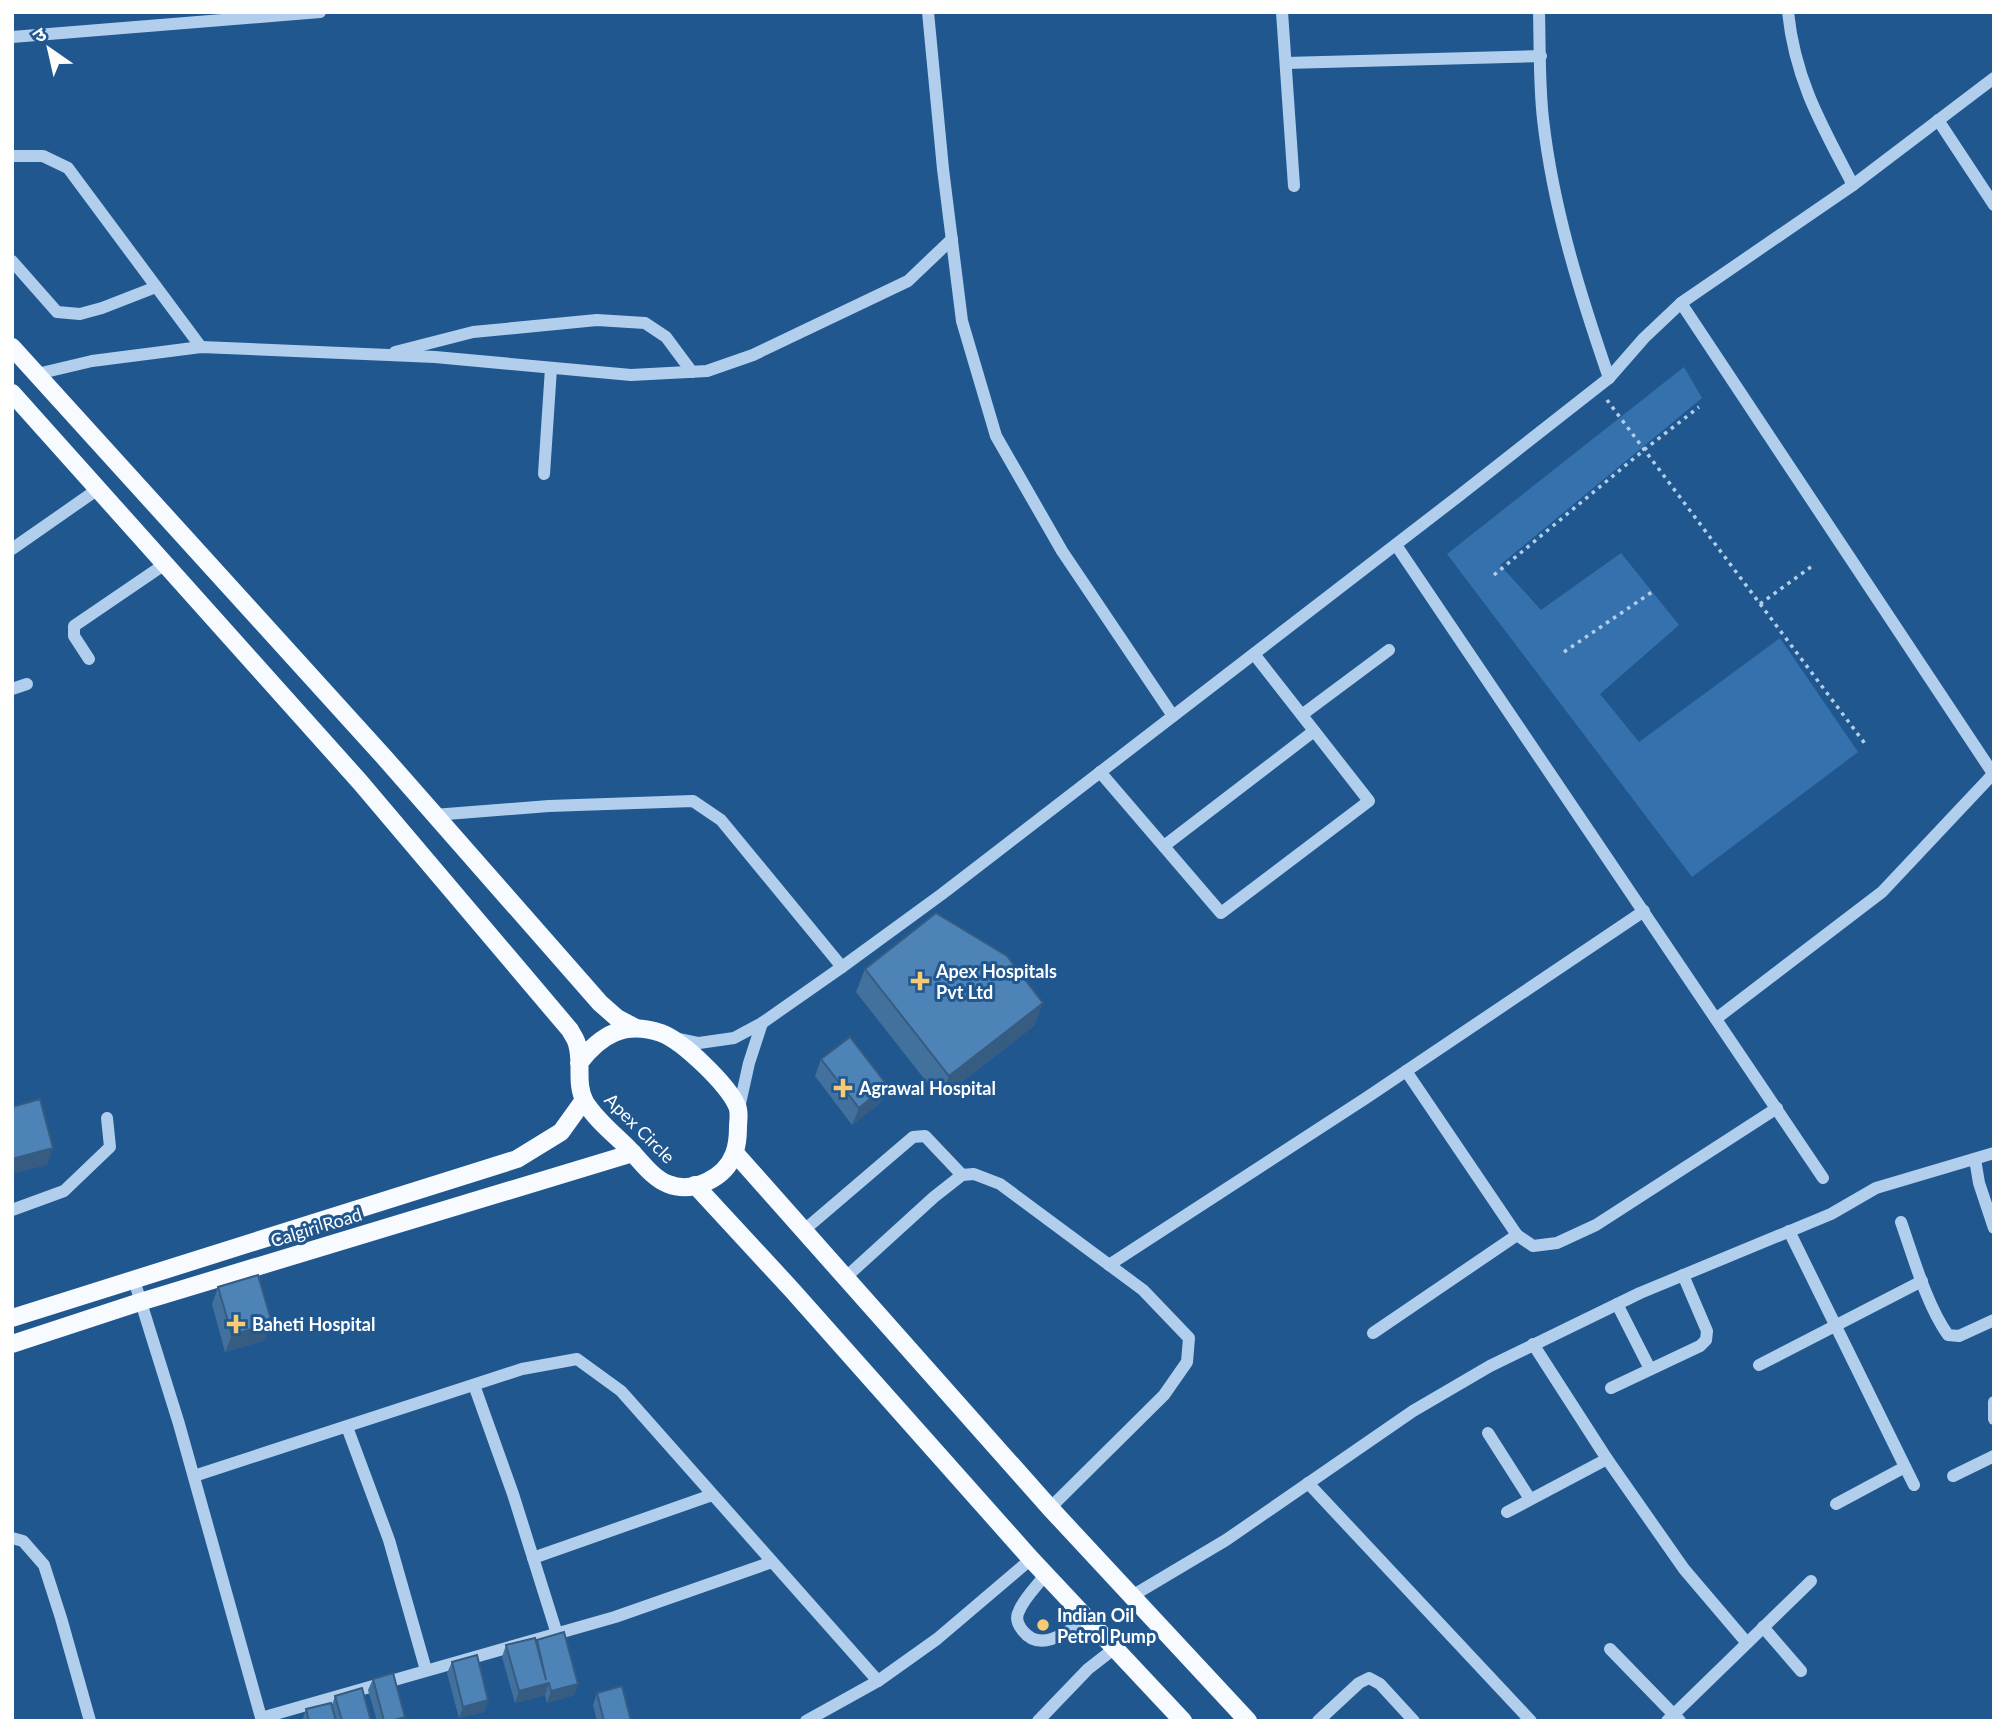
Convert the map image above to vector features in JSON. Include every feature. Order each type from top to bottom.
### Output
[{"type":"main road","points":[[12,347],[600,1003],[617,1018],[636,1028]]},
{"type":"main road","name":"Apex Circle","points":[[12,393],[359,782],[570,1030],[577,1043],[579,1083],[584,1100],[596,1116],[647,1168],[667,1184],[687,1187],[695,1185]]},
{"type":"main road","points":[[579,1063],[592,1046],[609,1034],[636,1028],[650,1029],[671,1037],[707,1069],[738,1108],[734,1153],[724,1171],[707,1182],[695,1185],[1045,1575],[1183,1721]]},
{"type":"main road","name":"Calgiri Road","points":[[12,1318],[517,1159],[561,1132],[584,1100]]},
{"type":"main road","name":"Calgiri Road","points":[[12,1344],[140,1302],[633,1153]]},
{"type":"main road","points":[[734,1153],[1050,1508],[1248,1721]]},
{"type":"street","points":[[12,37],[320,12]]},
{"type":"street","points":[[928,12],[962,321],[996,436],[1062,551],[1173,716]]},
{"type":"street","points":[[1282,12],[1294,186]]},
{"type":"street","points":[[1539,12],[1543,117],[1553,186],[1580,294],[1609,378]]},
{"type":"street","points":[[1788,12],[1795,59],[1811,104],[1853,185]]},
{"type":"street","points":[[1286,63],[1541,55]]},
{"type":"street","points":[[671,1037],[699,1043],[734,1038],[762,1023],[943,894],[1609,378],[1644,338],[1681,303],[1853,185],[1994,78]]},
{"type":"street","points":[[1938,120],[1994,205]]},
{"type":"street","points":[[12,156],[43,156],[68,168],[201,347]]},
{"type":"street","points":[[37,374],[92,361],[201,347],[383,355],[631,375],[707,372],[753,355],[908,281],[952,239]]},
{"type":"street","points":[[12,261],[57,312],[80,314],[156,287]]},
{"type":"street","points":[[1681,303],[1993,774],[1882,892],[1717,1018]]},
{"type":"street","points":[[383,355],[473,332],[597,320],[645,323],[666,337],[692,372]]},
{"type":"street","points":[[544,474],[551,368]]},
{"type":"street","points":[[12,549],[98,489]]},
{"type":"street","points":[[1396,545],[1823,1178]]},
{"type":"street","points":[[89,659],[74,636],[74,626],[165,564]]},
{"type":"street","points":[[1303,714],[1389,650]]},
{"type":"street","points":[[1100,772],[1220,913],[1369,801],[1254,654]]},
{"type":"street","points":[[12,689],[27,684]]},
{"type":"street","points":[[1164,846],[1314,731]]},
{"type":"street","points":[[434,815],[549,806],[693,801],[720,820],[842,967]]},
{"type":"street","points":[[1109,1265],[1644,912]]},
{"type":"street","points":[[738,1108],[762,1023]]},
{"type":"street","points":[[1406,1071],[1517,1235],[1533,1246],[1557,1243],[1596,1225],[1777,1108]]},
{"type":"street","points":[[12,1210],[64,1191],[110,1147],[107,1118]]},
{"type":"street","points":[[803,1231],[913,1137],[925,1136],[962,1175]]},
{"type":"street","points":[[1132,1596],[1226,1540],[1413,1412],[1490,1366],[1617,1304],[1831,1214],[1876,1188],[1994,1153]]},
{"type":"street","points":[[1975,1159],[1979,1183],[1994,1228]]},
{"type":"street","points":[[845,1278],[934,1197],[962,1175],[974,1174],[1000,1184],[1143,1290],[1189,1338],[1187,1362],[1164,1395],[1050,1508]]},
{"type":"street","points":[[1901,1222],[1942,1327],[1948,1335],[1959,1336],[1994,1320]]},
{"type":"street","points":[[1789,1231],[1914,1485]]},
{"type":"street","points":[[1373,1333],[1517,1235]]},
{"type":"street","points":[[1611,1388],[1700,1346],[1706,1340],[1707,1331],[1683,1275]]},
{"type":"street","points":[[134,1280],[194,1476],[262,1719],[615,1617],[772,1562]]},
{"type":"street","points":[[1759,1365],[1923,1281]]},
{"type":"street","points":[[1617,1304],[1650,1369]]},
{"type":"street","points":[[1533,1344],[1606,1459],[1684,1569],[1747,1643]]},
{"type":"street","points":[[194,1476],[522,1368],[577,1359],[621,1391],[878,1681]]},
{"type":"street","points":[[474,1385],[513,1494],[556,1633]]},
{"type":"street","points":[[1994,1402],[1994,1419]]},
{"type":"street","points":[[347,1427],[389,1540],[426,1670]]},
{"type":"street","points":[[1488,1433],[1530,1499]]},
{"type":"street","points":[[1953,1476],[1994,1456]]},
{"type":"street","points":[[1507,1512],[1606,1459]]},
{"type":"street","points":[[1836,1504],[1905,1467]]},
{"type":"street","points":[[1308,1483],[1531,1721]]},
{"type":"street","points":[[533,1559],[712,1495]]},
{"type":"street","points":[[12,1538],[23,1541],[44,1565],[90,1721]]},
{"type":"street","points":[[806,1721],[878,1681],[937,1639],[1031,1559]]},
{"type":"street","points":[[1045,1575],[1017,1612],[1018,1625],[1027,1636],[1039,1641],[1059,1637],[1087,1619]]},
{"type":"street","points":[[1610,1649],[1674,1718],[1763,1626],[1811,1581]]},
{"type":"street","points":[[1763,1626],[1801,1671]]},
{"type":"street","points":[[1038,1721],[1088,1669],[1115,1648]]},
{"type":"street","points":[[1318,1721],[1359,1683],[1369,1678],[1380,1684],[1414,1721]]},
{"type":"path","points":[[1597,387],[1866,745]]},
{"type":"path","points":[[1494,575],[1699,407]]},
{"type":"path","points":[[1760,604],[1815,564]]},
{"type":"path","points":[[1564,652],[1653,592]]},
{"type":"shaded area","points":[[1684,367],[1702,398],[1500,565],[1541,610],[1621,553],[1679,625],[1600,694],[1639,742],[1780,638],[1858,752],[1692,877],[1447,554]]},
{"type":"building","points":[[936,913],[1007,956],[1043,1003],[949,1076],[865,969]]},
{"type":"building","points":[[850,1037],[887,1085],[859,1108],[821,1059]]},
{"type":"building","points":[[40,1099],[53,1148],[12,1159],[12,1107]]},
{"type":"building","points":[[258,1275],[272,1323],[232,1335],[218,1287]]},
{"type":"building","points":[[564,1632],[578,1684],[551,1691],[549,1683],[519,1691],[506,1645],[535,1638],[546,1680],[537,1640]]},
{"type":"building","points":[[477,1655],[488,1700],[463,1707],[452,1662]]},
{"type":"building","points":[[393,1673],[405,1717],[384,1721],[373,1679]]},
{"type":"building","points":[[622,1686],[631,1721],[604,1721],[597,1693]]},
{"type":"building","points":[[362,1688],[371,1721],[342,1721],[335,1696]]},
{"type":"building","points":[[331,1703],[336,1721],[309,1721],[306,1709]]},
{"type":"place","name":"Apex Hospitals Pvt Ltd","points":[[920,981]]},
{"type":"place","name":"Agrawal Hospital","points":[[843,1088]]},
{"type":"place","name":"Baheti Hospital","points":[[236,1324]]},
{"type":"place","name":"Indian Oil Petrol Pump","points":[[1043,1625]]}]
